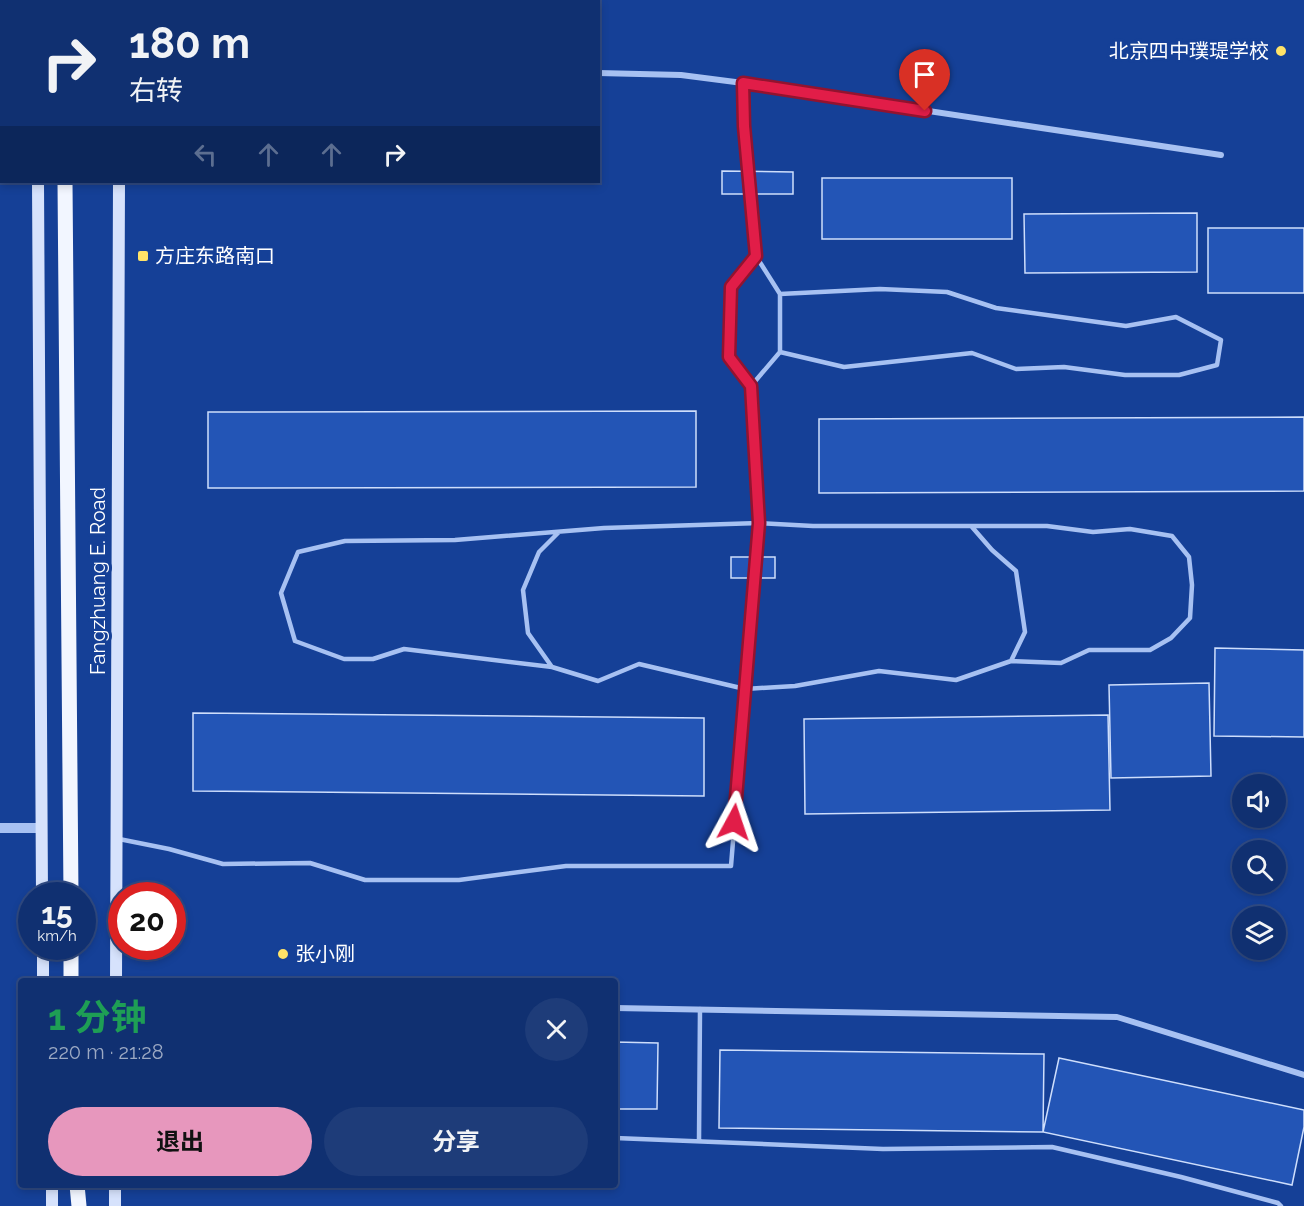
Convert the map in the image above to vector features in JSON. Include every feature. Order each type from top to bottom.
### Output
[{"type":"main road","points":[[38,183],[42,882]]},
{"type":"main road","points":[[64,183],[71,882]]},
{"type":"main road","name":"Fangzhuang E. Road","points":[[116,978],[119,183]]},
{"type":"main road","points":[[43,960],[43,978]]},
{"type":"main road","points":[[71,960],[71,978]]},
{"type":"main road","points":[[52,1188],[52,1206]]},
{"type":"main road","points":[[77,1188],[79,1206]]},
{"type":"main road","points":[[115,1188],[115,1206]]},
{"type":"street","points":[[600,73],[681,75],[743,83],[1221,155]]},
{"type":"street","points":[[0,828],[42,828]]},
{"type":"street","points":[[618,1008],[1117,1017],[1304,1075]]},
{"type":"lane","points":[[743,83],[744,126],[756,256],[780,294],[780,352],[751,386]]},
{"type":"lane","points":[[116,839],[168,849],[224,864],[310,863],[365,880],[459,880],[566,866],[731,866],[759,523],[751,386],[729,357],[731,287],[756,256]]},
{"type":"lane","points":[[780,294],[880,289],[948,292],[996,308],[1126,326],[1176,317],[1221,340],[1217,365],[1179,375],[1125,375],[1064,367],[1016,369],[972,353],[844,367],[780,352]]},
{"type":"lane","points":[[759,523],[813,526],[971,526],[1047,526],[1093,532],[1130,529],[1172,537],[1189,557],[1192,585],[1191,618],[1171,638],[1149,650],[1089,650],[1061,663],[1011,661],[956,680],[879,671],[795,686],[746,689],[639,664],[598,681],[552,667],[404,649],[373,659],[344,659],[295,641],[281,593],[298,552],[345,541],[455,540],[604,528],[759,523]]},
{"type":"lane","points":[[971,526],[992,550],[1017,571],[1025,632],[1011,661]]},
{"type":"lane","points":[[552,667],[528,633],[523,590],[539,552],[559,532]]},
{"type":"lane","points":[[699,1142],[700,1010]]},
{"type":"lane","points":[[618,1138],[883,1149],[1052,1147],[1181,1177],[1278,1203],[1281,1206]]},
{"type":"building","points":[[722,171],[793,172],[793,194],[722,194]]},
{"type":"building","points":[[822,178],[1012,178],[1012,239],[822,239]]},
{"type":"building","points":[[1197,213],[1197,272],[1025,273],[1024,214]]},
{"type":"building","points":[[1208,228],[1304,228],[1304,293],[1208,293]]},
{"type":"building","points":[[696,411],[696,487],[208,488],[208,412]]},
{"type":"building","points":[[1304,417],[1304,491],[819,493],[819,419]]},
{"type":"building","points":[[731,557],[775,557],[775,578],[731,578]]},
{"type":"building","points":[[1215,648],[1304,650],[1304,737],[1214,736]]},
{"type":"building","points":[[1209,683],[1211,776],[1111,778],[1109,685]]},
{"type":"building","points":[[193,713],[704,718],[704,796],[193,791]]},
{"type":"building","points":[[1108,715],[1110,810],[805,814],[804,719]]},
{"type":"building","points":[[618,1042],[658,1043],[657,1109],[618,1109]]},
{"type":"building","points":[[720,1050],[1044,1054],[1043,1132],[719,1128]]},
{"type":"building","points":[[1059,1058],[1304,1110],[1304,1127],[1292,1185],[1043,1132]]},
{"type":"place","name":"北京四中璞瑅学校","points":[[1281,51]]},
{"type":"place","name":"方庄东路南口","points":[[143,256]]},
{"type":"place","name":"张小刚","points":[[283,954]]},
{"type":"route","points":[[734,822],[759,523],[751,386],[729,357],[731,287],[756,256],[744,126],[743,83],[925,111]]}]
